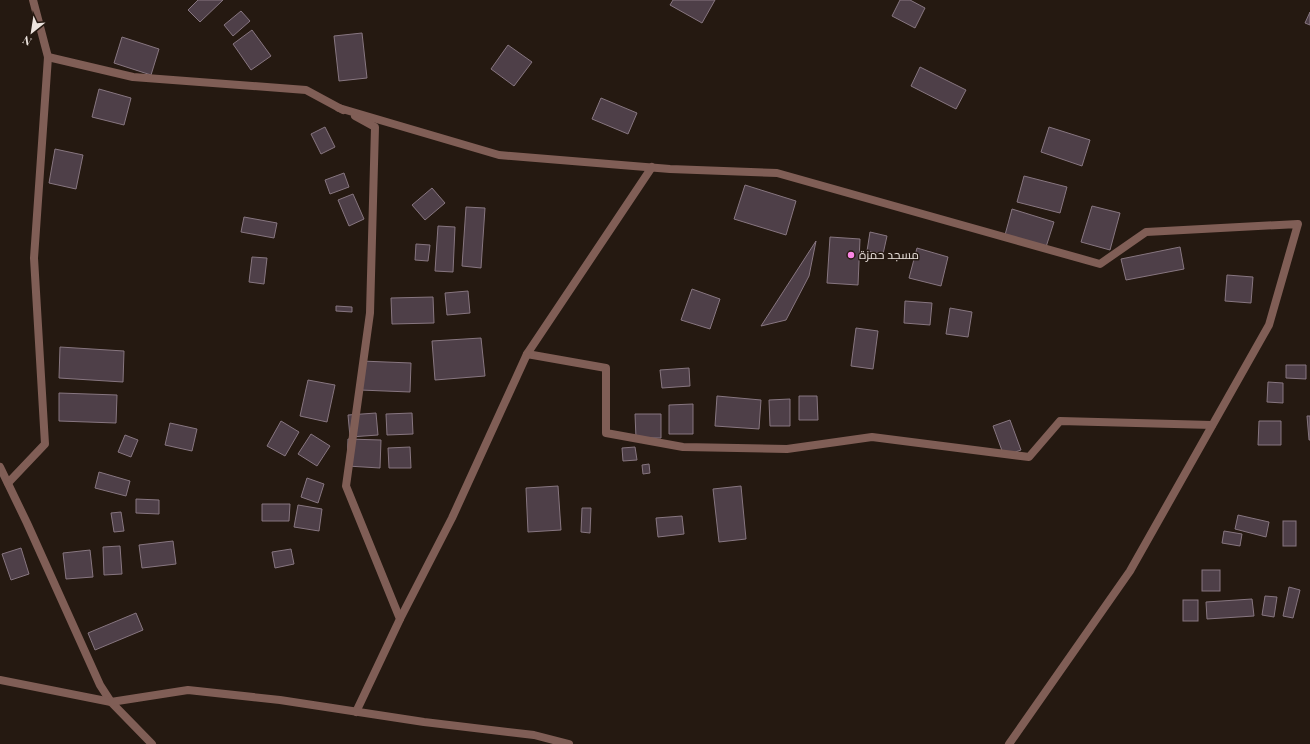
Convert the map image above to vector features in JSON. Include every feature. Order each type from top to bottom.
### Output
[{"type":"street","points":[[8,483],[45,444],[34,258],[48,57],[33,0]]},
{"type":"street","points":[[48,57],[133,77],[306,90],[375,127],[370,313],[346,486],[400,619]]},
{"type":"street","points":[[339,108],[499,155],[652,167],[776,173],[1100,264],[1146,232],[1298,224],[1269,325],[1130,571],[1009,744]]},
{"type":"street","points":[[356,712],[400,619],[452,518],[527,354],[652,167]]},
{"type":"street","points":[[527,354],[606,368],[606,433],[683,447],[787,449],[872,437],[1029,457],[1060,421],[1212,425]]},
{"type":"street","points":[[0,467],[100,685],[111,702],[152,744]]},
{"type":"street","points":[[0,680],[111,702],[188,690],[280,700],[424,722],[534,735],[569,744]]},
{"type":"building","points":[[198,0],[223,0],[200,22],[188,10]]},
{"type":"building","points":[[673,0],[715,0],[702,23],[670,5]]},
{"type":"building","points":[[900,0],[910,0],[925,8],[915,28],[892,16]]},
{"type":"building","points":[[241,11],[250,21],[233,36],[224,25]]},
{"type":"building","points":[[1310,12],[1310,25],[1305,23]]},
{"type":"building","points":[[252,30],[271,56],[251,70],[233,44]]},
{"type":"building","points":[[362,33],[367,78],[339,81],[334,36]]},
{"type":"building","points":[[122,37],[159,49],[151,75],[114,63]]},
{"type":"building","points":[[508,45],[532,62],[514,86],[491,69]]},
{"type":"building","points":[[920,67],[966,90],[956,109],[911,86]]},
{"type":"building","points":[[99,89],[131,98],[124,125],[92,117]]},
{"type":"building","points":[[601,98],[637,113],[628,134],[592,119]]},
{"type":"building","points":[[325,127],[335,147],[321,154],[311,134]]},
{"type":"building","points":[[1049,127],[1090,140],[1082,166],[1041,152]]},
{"type":"building","points":[[55,149],[83,155],[76,189],[49,183]]},
{"type":"building","points":[[344,173],[349,187],[330,194],[325,180]]},
{"type":"building","points":[[1024,176],[1067,187],[1060,213],[1017,202]]},
{"type":"building","points":[[745,185],[796,201],[786,235],[734,219]]},
{"type":"building","points":[[432,188],[445,203],[425,220],[412,205]]},
{"type":"building","points":[[353,194],[364,219],[349,226],[338,200]]},
{"type":"building","points":[[1092,206],[1120,213],[1110,250],[1081,242]]},
{"type":"building","points":[[466,207],[485,208],[481,268],[462,266]]},
{"type":"building","points":[[1012,209],[1054,222],[1046,247],[1005,235]]},
{"type":"building","points":[[244,217],[277,223],[274,238],[241,232]]},
{"type":"building","points":[[438,226],[455,227],[453,272],[435,271]]},
{"type":"building","points":[[870,232],[887,236],[883,254],[867,251]]},
{"type":"building","points":[[830,237],[860,239],[858,285],[827,283]]},
{"type":"building","points":[[816,241],[809,276],[786,320],[761,326]]},
{"type":"building","points":[[416,244],[430,245],[428,261],[415,260]]},
{"type":"building","points":[[1180,247],[1184,269],[1126,280],[1121,259]]},
{"type":"building","points":[[917,248],[948,257],[941,286],[909,278]]},
{"type":"building","points":[[252,257],[267,258],[264,284],[249,282]]},
{"type":"building","points":[[1227,275],[1253,277],[1251,303],[1225,301]]},
{"type":"building","points":[[692,289],[720,299],[710,329],[681,320]]},
{"type":"building","points":[[468,291],[470,313],[447,315],[445,293]]},
{"type":"building","points":[[433,297],[434,323],[392,324],[391,298]]},
{"type":"building","points":[[905,301],[932,303],[930,325],[904,323]]},
{"type":"building","points":[[336,306],[352,307],[352,312],[336,311]]},
{"type":"building","points":[[950,308],[972,312],[968,337],[946,334]]},
{"type":"building","points":[[856,328],[878,331],[873,369],[851,366]]},
{"type":"building","points":[[481,338],[485,376],[435,380],[432,341]]},
{"type":"building","points":[[60,347],[124,351],[123,382],[59,378]]},
{"type":"building","points":[[361,361],[411,363],[410,392],[360,390]]},
{"type":"building","points":[[1286,365],[1306,365],[1306,379],[1286,378]]},
{"type":"building","points":[[689,368],[690,386],[662,388],[660,370]]},
{"type":"building","points":[[308,380],[335,385],[327,422],[300,416]]},
{"type":"building","points":[[1268,382],[1283,383],[1283,403],[1267,402]]},
{"type":"building","points":[[59,393],[117,395],[116,423],[59,421]]},
{"type":"building","points":[[717,396],[761,400],[759,429],[715,426]]},
{"type":"building","points":[[799,396],[817,396],[818,420],[799,420]]},
{"type":"building","points":[[790,399],[790,426],[770,426],[769,400]]},
{"type":"building","points":[[693,404],[693,434],[669,434],[669,405]]},
{"type":"building","points":[[376,413],[378,435],[350,437],[348,415]]},
{"type":"building","points":[[412,413],[413,434],[387,435],[386,414]]},
{"type":"building","points":[[635,414],[661,414],[661,438],[636,438]]},
{"type":"building","points":[[1307,416],[1310,416],[1310,440],[1309,440]]},
{"type":"building","points":[[1010,420],[1021,450],[1004,456],[993,426]]},
{"type":"building","points":[[281,421],[299,432],[285,456],[267,446]]},
{"type":"building","points":[[1259,421],[1281,421],[1281,445],[1258,445]]},
{"type":"building","points":[[170,423],[197,429],[192,451],[165,445]]},
{"type":"building","points":[[311,434],[330,446],[317,466],[298,454]]},
{"type":"building","points":[[125,435],[138,440],[131,457],[118,452]]},
{"type":"building","points":[[348,439],[381,440],[380,468],[347,466]]},
{"type":"building","points":[[410,447],[411,468],[389,468],[388,448]]},
{"type":"building","points":[[635,447],[637,460],[623,461],[622,448]]},
{"type":"building","points":[[649,464],[650,473],[643,474],[642,465]]},
{"type":"building","points":[[99,472],[130,481],[126,496],[95,488]]},
{"type":"building","points":[[307,478],[324,484],[318,503],[301,497]]},
{"type":"building","points":[[558,486],[561,530],[528,532],[526,488]]},
{"type":"building","points":[[741,486],[746,539],[719,542],[713,489]]},
{"type":"building","points":[[136,499],[159,500],[159,514],[136,513]]},
{"type":"building","points":[[262,504],[290,504],[289,521],[262,521]]},
{"type":"building","points":[[298,505],[322,509],[319,531],[294,527]]},
{"type":"building","points":[[582,508],[591,508],[590,533],[581,532]]},
{"type":"building","points":[[121,512],[124,531],[114,532],[111,513]]},
{"type":"building","points":[[1238,515],[1269,522],[1266,537],[1235,529]]},
{"type":"building","points":[[682,516],[684,534],[658,537],[656,518]]},
{"type":"building","points":[[1283,521],[1296,521],[1296,546],[1283,546]]},
{"type":"building","points":[[1224,531],[1242,534],[1240,546],[1222,543]]},
{"type":"building","points":[[173,541],[176,564],[142,568],[139,545]]},
{"type":"building","points":[[120,546],[122,574],[104,575],[103,547]]},
{"type":"building","points":[[21,548],[29,574],[11,580],[2,554]]},
{"type":"building","points":[[291,549],[294,564],[275,568],[272,552]]},
{"type":"building","points":[[90,550],[93,577],[66,579],[63,553]]},
{"type":"building","points":[[1202,570],[1220,570],[1220,591],[1202,591]]},
{"type":"building","points":[[1289,587],[1300,590],[1293,618],[1283,616]]},
{"type":"building","points":[[1265,596],[1277,597],[1274,617],[1262,615]]},
{"type":"building","points":[[1252,599],[1254,616],[1207,619],[1206,602]]},
{"type":"building","points":[[1183,600],[1198,600],[1198,621],[1183,621]]},
{"type":"building","points":[[136,613],[143,630],[95,650],[88,633]]},
{"type":"place","name":"مسجد حمزة","points":[[851,255]]}]
